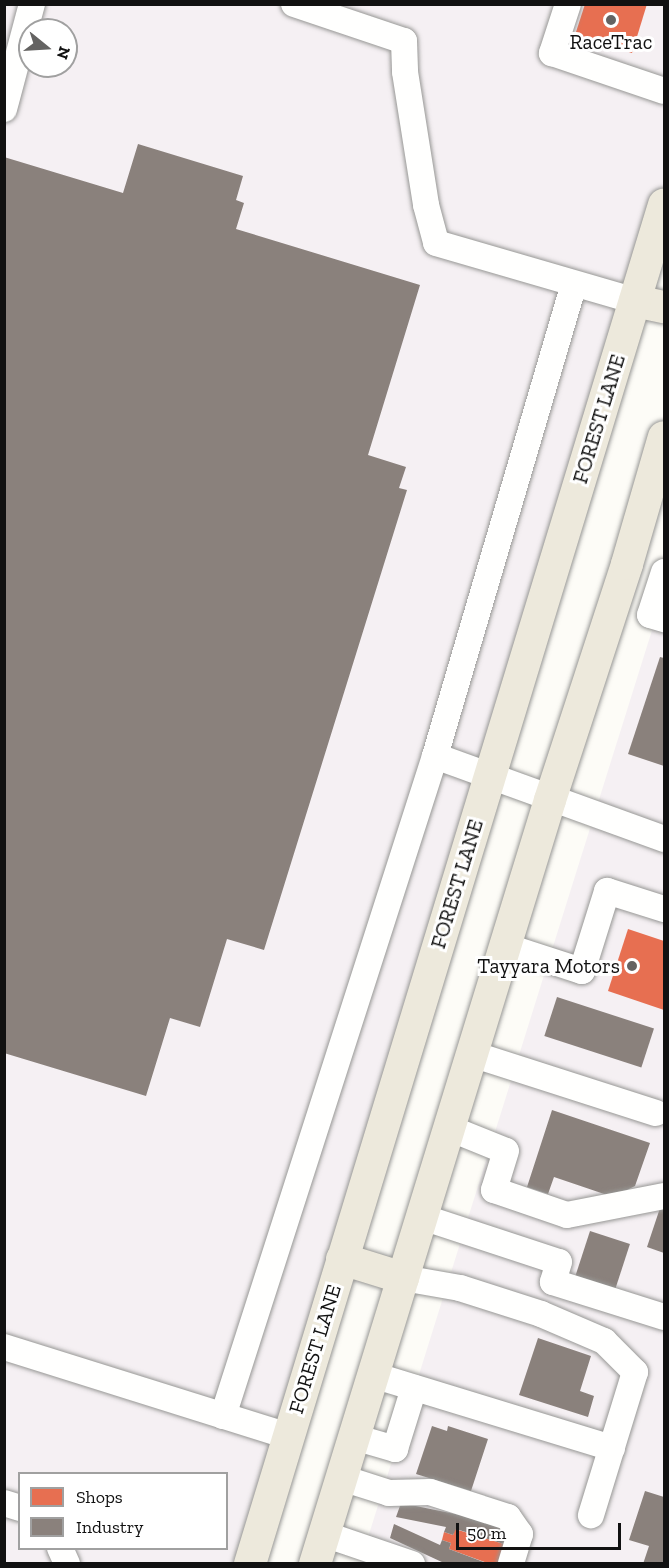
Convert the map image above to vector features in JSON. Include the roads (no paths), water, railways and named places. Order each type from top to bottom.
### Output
[{"type":"main road","name":"FOREST LANE","points":[[250,1563],[491,775],[650,304],[664,205]]},
{"type":"main road","points":[[320,1549],[549,800],[627,564],[664,437]]},
{"type":"main road","points":[[342,1259],[403,1278]]},
{"type":"street","points":[[4,109],[32,4]]},
{"type":"street","points":[[294,4],[404,40],[405,72],[426,206],[436,243],[574,285],[650,304]]},
{"type":"street","points":[[568,4],[552,53],[664,91]]},
{"type":"street","points":[[223,1416],[435,756],[574,285]]},
{"type":"street","points":[[664,572],[650,615],[664,619]]},
{"type":"street","points":[[435,756],[491,775],[549,800],[664,839]]},
{"type":"street","points":[[505,946],[582,971],[607,891],[664,909]]},
{"type":"street","points":[[472,1054],[656,1113]]},
{"type":"street","points":[[449,1128],[506,1150],[494,1190],[567,1215],[664,1196]]},
{"type":"street","points":[[422,1217],[559,1262],[553,1282],[664,1317]]},
{"type":"street","points":[[403,1278],[460,1288],[541,1314],[604,1341],[635,1372],[591,1515]]},
{"type":"street","points":[[4,1347],[288,1436]]},
{"type":"street","points":[[373,1375],[612,1448]]},
{"type":"street","points":[[354,1437],[395,1449],[414,1388]]},
{"type":"street","points":[[342,1478],[389,1493],[430,1492],[508,1517],[520,1534],[511,1563]]},
{"type":"street","points":[[320,1549],[412,1563]]},
{"type":"place","name":"RaceTrac","points":[[611,20]]},
{"type":"place","name":"Tayyara Motors","points":[[632,966]]}]
